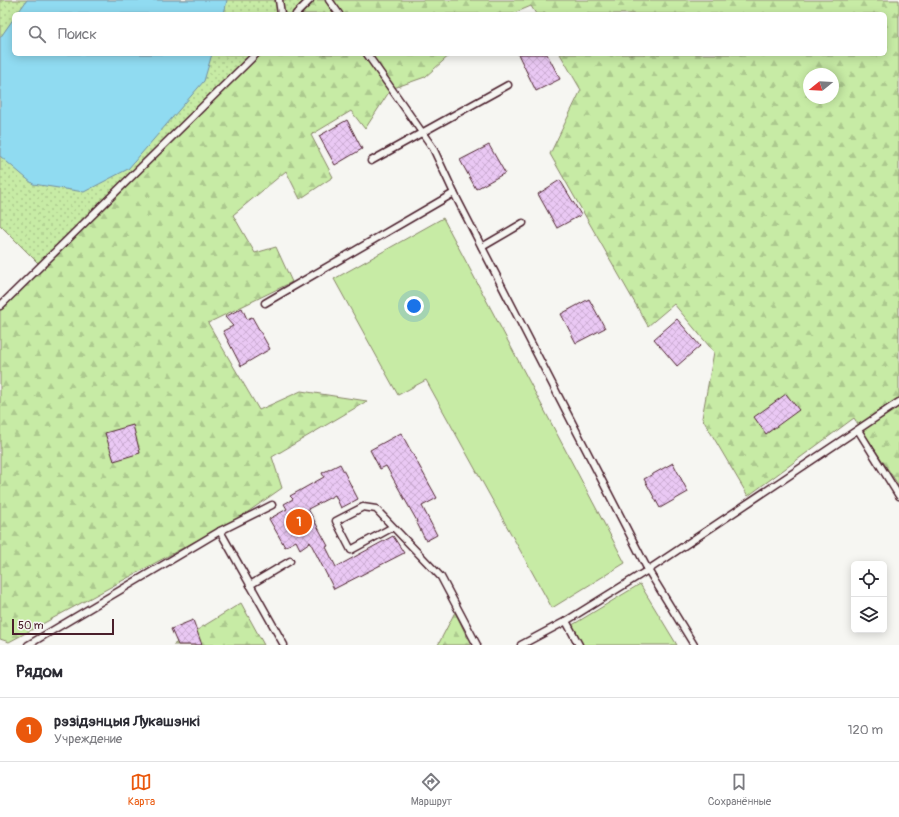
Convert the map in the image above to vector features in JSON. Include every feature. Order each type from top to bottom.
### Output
[{"type":"lane","points":[[279,0],[281,12]]},
{"type":"lane","points":[[298,12],[310,0]]},
{"type":"lane","points":[[329,0],[338,12]]},
{"type":"lane","points":[[0,306],[254,56]]},
{"type":"lane","points":[[368,56],[433,148],[482,248],[648,570],[694,645]]},
{"type":"lane","points":[[371,161],[508,85]]},
{"type":"lane","points":[[265,303],[454,193]]},
{"type":"lane","points":[[482,248],[523,224]]},
{"type":"lane","points":[[521,645],[566,621],[648,570],[899,402]]},
{"type":"lane","points":[[858,430],[899,496]]},
{"type":"lane","points":[[28,645],[220,531],[272,505]]},
{"type":"lane","points":[[394,527],[351,550],[336,521],[363,507],[376,509],[394,527],[441,577],[477,645]]},
{"type":"lane","points":[[220,531],[284,645]]},
{"type":"lane","points":[[250,585],[290,562]]},
{"type":"lane","points":[[566,621],[579,645]]},
{"type":"green space","points":[[0,0],[311,0],[299,12],[12,12],[12,56],[254,56],[41,266],[0,225]]},
{"type":"green space","points":[[310,0],[899,0],[899,486],[854,418],[748,496],[702,418],[714,352],[674,304],[648,326],[550,154],[581,90],[561,56],[887,56],[887,12],[535,12],[531,6],[517,12],[298,12]]},
{"type":"green space","points":[[254,56],[449,56],[425,77],[391,89],[365,129],[351,111],[311,135],[333,177],[300,199],[286,171],[233,215],[255,253],[276,247],[292,282],[208,323],[259,410],[301,391],[367,401],[272,457],[282,488],[242,516],[9,642],[0,639],[0,306]]},
{"type":"green space","points":[[443,218],[625,563],[552,608],[426,380],[398,395],[334,279]]},
{"type":"green space","points":[[640,584],[677,645],[580,645],[569,627]]},
{"type":"green space","points":[[241,603],[264,645],[173,645]]},
{"type":"green space","points":[[455,612],[471,645],[438,645]]},
{"type":"water","points":[[27,0],[227,0],[224,12],[18,12]]},
{"type":"water","points":[[12,21],[12,56],[211,56],[204,81],[128,169],[84,192],[33,184],[0,156],[0,38]]},
{"type":"building","points":[[519,56],[548,56],[560,79],[536,91]]},
{"type":"building","points":[[347,120],[362,149],[335,165],[319,136]]},
{"type":"building","points":[[489,145],[505,173],[476,189],[460,160]]},
{"type":"building","points":[[560,180],[581,215],[557,228],[538,194]]},
{"type":"building","points":[[589,299],[605,328],[576,343],[561,314]]},
{"type":"building","points":[[242,308],[247,319],[252,317],[270,349],[241,366],[223,331],[233,326],[225,317]]},
{"type":"building","points":[[677,319],[700,346],[677,366],[654,339]]},
{"type":"building","points":[[786,394],[799,410],[766,434],[754,417]]},
{"type":"building","points":[[133,425],[140,453],[114,461],[105,433]]},
{"type":"building","points":[[401,433],[437,498],[422,506],[437,535],[426,541],[417,521],[386,466],[380,469],[370,450]]},
{"type":"building","points":[[673,463],[688,492],[660,508],[644,479]]},
{"type":"building","points":[[340,464],[358,499],[341,508],[335,495],[308,509],[328,546],[326,547],[336,567],[393,536],[404,553],[334,589],[310,542],[300,549],[296,541],[285,547],[269,519],[287,509],[284,504],[293,499],[290,496],[324,477],[322,473]]},
{"type":"building","points":[[193,620],[202,645],[178,645],[171,629]]},
{"type":"place","name":"рэзідэнцыя Лукашэнкі","points":[[299,522]]}]
